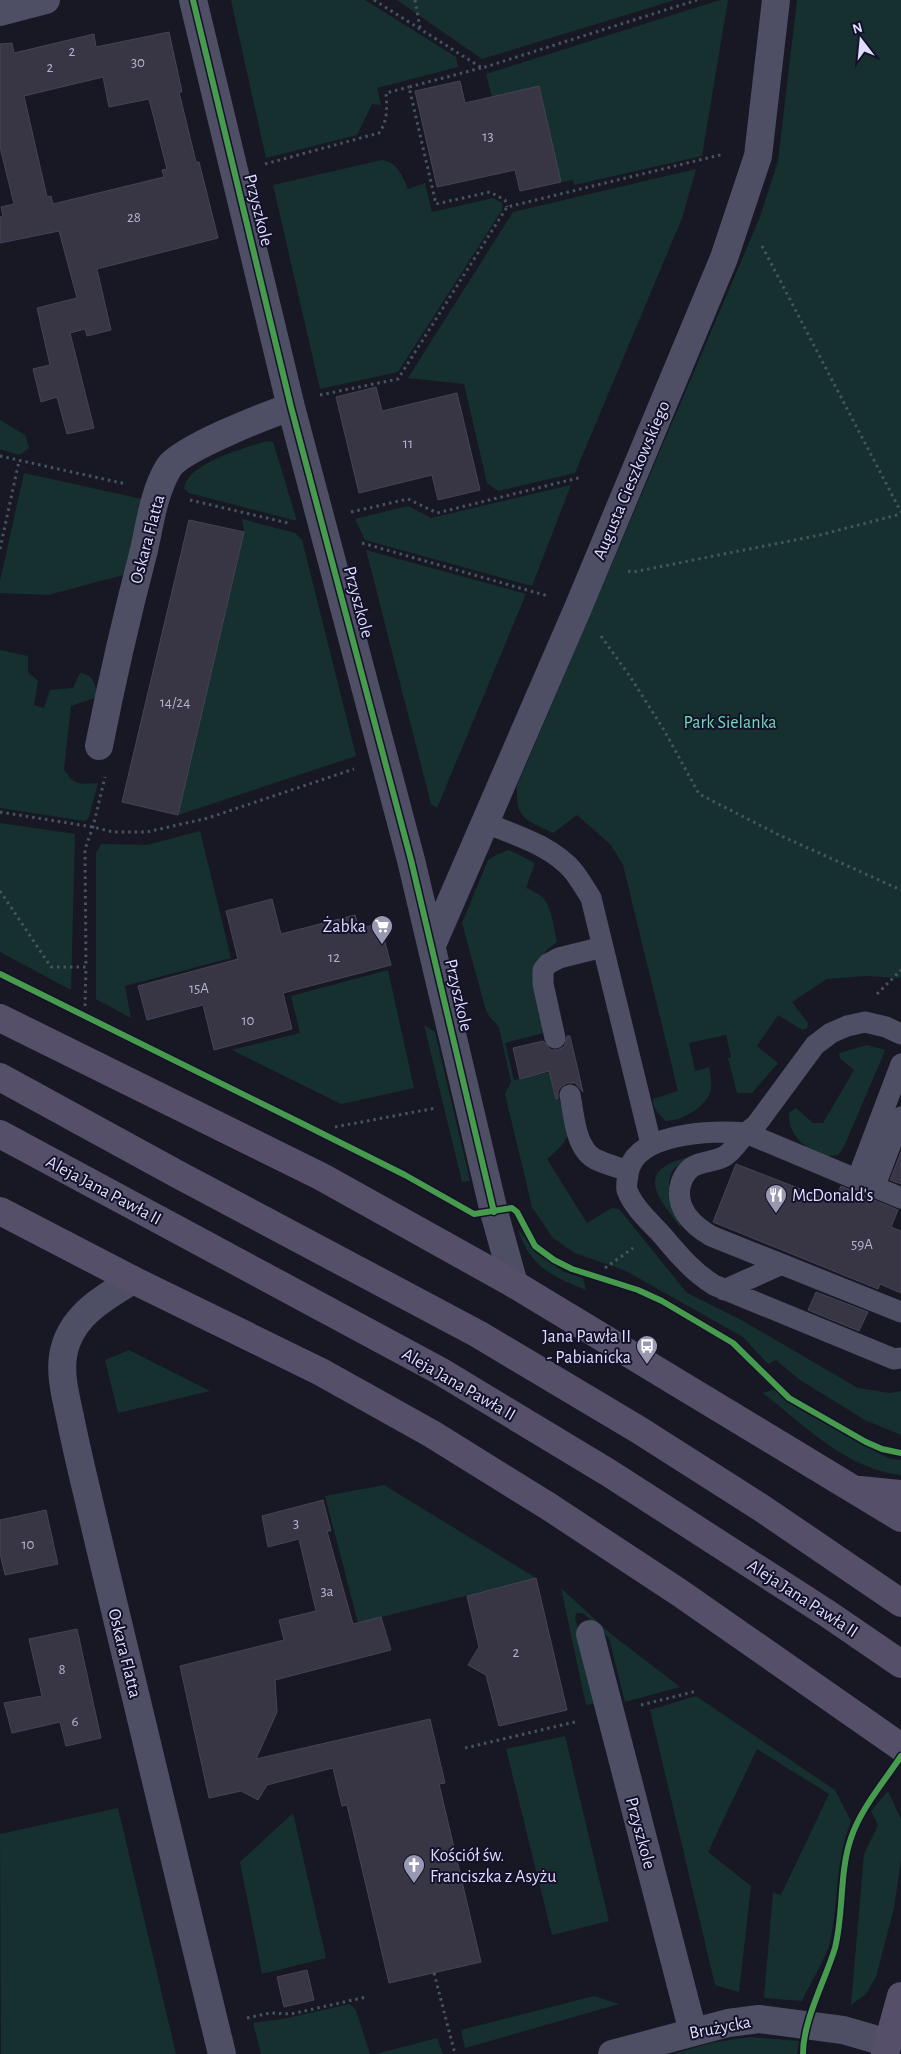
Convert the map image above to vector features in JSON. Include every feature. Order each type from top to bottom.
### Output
[{"type":"main road","points":[[0,1018],[322,1177],[514,1284],[901,1518]]},
{"type":"main road","points":[[0,1077],[179,1175],[478,1334],[656,1441],[763,1509],[901,1603]]},
{"type":"main road","name":"Aleja Jana Pawła II","points":[[0,1134],[440,1371],[609,1473],[828,1614],[901,1664]]},
{"type":"main road","points":[[0,1211],[133,1280],[321,1372],[432,1434],[548,1506],[680,1593],[901,1747]]},
{"type":"main road","points":[[854,1489],[901,1494]]},
{"type":"main road","points":[[887,2048],[901,1996]]},
{"type":"street","points":[[0,12],[46,0]]},
{"type":"street","name":"Przyszkole","points":[[192,0],[291,407],[407,845],[494,1212],[514,1284]]},
{"type":"street","name":"Augusta Cieszkowskiego","points":[[432,945],[578,608],[724,258],[760,148],[776,0]]},
{"type":"street","name":"Oskara Flatta","points":[[99,746],[117,658],[158,494],[170,466],[180,457],[252,420],[291,407]]},
{"type":"street","name":"Oskara Flatta","points":[[133,1280],[93,1305],[80,1318],[63,1355],[62,1374],[72,1427],[109,1589],[222,2054]]},
{"type":"street","name":"Przyszkole","points":[[590,1634],[693,2032]]},
{"type":"street","name":"Brużycka","points":[[612,2054],[728,2023],[759,2019],[835,2029],[887,2048]]},
{"type":"lane","points":[[486,823],[544,848],[574,871],[591,898],[651,1144]]},
{"type":"lane","points":[[556,1038],[543,984],[543,970],[548,964],[559,958],[603,947]]},
{"type":"lane","points":[[901,1034],[886,1027],[865,1022],[847,1026],[831,1033],[815,1045],[756,1125],[746,1133],[726,1156],[690,1169],[683,1178],[679,1190],[680,1204],[685,1213],[704,1231],[780,1265],[830,1282],[901,1312]]},
{"type":"lane","points":[[866,1184],[901,1064]]},
{"type":"lane","points":[[570,1095],[579,1137],[584,1148],[594,1158],[628,1171]]},
{"type":"lane","points":[[866,1184],[901,1117]]},
{"type":"lane","points":[[899,1193],[866,1184],[746,1133],[728,1132],[677,1137],[651,1144],[635,1155],[628,1171],[626,1188],[634,1202],[696,1273],[724,1290],[894,1359],[901,1358]]},
{"type":"lane","points":[[724,1290],[780,1265]]},
{"type":"path","points":[[374,0],[482,68]]},
{"type":"path","points":[[416,0],[420,29]]},
{"type":"path","points":[[263,164],[379,133],[384,127],[386,117],[386,92],[482,68],[697,0]]},
{"type":"path","points":[[408,87],[436,204],[490,192],[505,200],[507,207]]},
{"type":"path","points":[[291,407],[317,396],[398,378],[507,207],[712,156],[760,148]]},
{"type":"path","points":[[596,563],[633,572],[820,535],[901,513],[742,206]]},
{"type":"path","points":[[0,549],[19,461]]},
{"type":"path","points":[[346,513],[408,499],[437,513],[582,477]]},
{"type":"path","points":[[578,608],[632,678],[664,730],[699,794],[777,834],[901,890]]},
{"type":"path","points":[[0,812],[113,832],[147,832],[208,818],[355,768]]},
{"type":"path","points":[[86,967],[86,1006]]},
{"type":"path","points":[[335,1127],[436,1108]]},
{"type":"path","points":[[434,1973],[455,2054]]},
{"type":"path","points":[[246,2019],[270,2013],[291,2014],[366,1997]]},
{"type":"green space","points":[[231,0],[365,0],[456,57],[458,67],[377,88],[381,105],[372,104],[357,135],[266,158]]},
{"type":"green space","points":[[397,0],[675,0],[482,59]]},
{"type":"green space","points":[[720,0],[728,0],[702,156],[574,185],[573,180],[561,182],[539,86],[492,97],[486,74]]},
{"type":"green space","name":"Park Sielanka","points":[[797,0],[901,0],[901,978],[866,976],[827,979],[792,1002],[808,1023],[807,1028],[802,1030],[778,1015],[757,1046],[778,1063],[752,1093],[737,1093],[728,1058],[731,1057],[726,1035],[689,1043],[695,1071],[709,1067],[710,1092],[706,1100],[690,1113],[678,1119],[666,1121],[655,1109],[653,1099],[678,1091],[623,865],[611,845],[577,815],[553,833],[529,821],[520,812],[517,786],[760,217],[778,161]]},
{"type":"green space","points":[[382,160],[396,167],[408,189],[425,183],[432,212],[493,198],[502,203],[502,210],[398,372],[320,389],[273,185]]},
{"type":"green space","points":[[696,169],[682,218],[575,473],[498,491],[487,483],[464,384],[408,378],[513,212]]},
{"type":"green space","points":[[0,420],[25,435],[29,448],[19,455],[0,449]]},
{"type":"green space","points":[[266,441],[273,442],[297,521],[189,493],[184,488],[188,479],[206,464]]},
{"type":"green space","points":[[24,473],[142,499],[129,559],[123,575],[48,595],[0,593],[0,581]]},
{"type":"green space","points":[[571,485],[532,586],[365,540],[355,519],[408,506],[431,518]]},
{"type":"green space","points":[[242,519],[295,533],[302,540],[356,756],[178,815],[244,532]]},
{"type":"green space","points":[[366,550],[526,594],[437,808],[431,804]]},
{"type":"green space","points":[[0,650],[28,656],[28,672],[38,681],[34,705],[44,708],[50,690],[73,688],[80,673],[85,674],[93,681],[97,697],[71,706],[64,770],[71,779],[78,783],[98,783],[89,817],[85,821],[0,808]]},
{"type":"green space","points":[[0,823],[75,834],[71,990],[0,952]]},
{"type":"green space","points":[[200,831],[231,958],[125,986],[131,1018],[96,999],[96,853],[101,844],[147,845]]},
{"type":"green space","points":[[509,850],[535,863],[526,888],[541,896],[548,905],[557,942],[542,957],[543,1033],[505,1043],[514,1080],[550,1072],[556,1098],[559,1098],[568,1126],[568,1132],[563,1144],[547,1159],[587,1223],[612,1208],[619,1209],[687,1293],[743,1321],[858,1388],[890,1393],[901,1391],[901,1435],[865,1420],[800,1380],[776,1360],[768,1364],[743,1337],[626,1271],[575,1253],[553,1238],[532,1207],[505,1094],[511,1082],[499,1027],[489,1016],[485,1007],[462,923],[488,860]]},
{"type":"green space","points":[[388,970],[414,1088],[341,1104],[232,1050],[300,1033],[291,996]]},
{"type":"green space","points":[[424,1025],[435,1032],[470,1181],[462,1182]]},
{"type":"green space","points":[[867,1045],[885,1050],[884,1053],[843,1149],[838,1155],[823,1157],[798,1140],[791,1128],[789,1113],[796,1108],[813,1123],[823,1123],[854,1070],[840,1058],[839,1053]]},
{"type":"green space","points":[[685,1158],[686,1162],[673,1170],[669,1183],[674,1204],[683,1223],[680,1227],[659,1196],[655,1178],[669,1164]]},
{"type":"green space","points":[[518,1229],[536,1253],[564,1272],[583,1278],[586,1290],[552,1275],[543,1268],[529,1253]]},
{"type":"green space","points":[[129,1350],[210,1391],[118,1413],[105,1360]]},
{"type":"green space","points":[[775,1389],[789,1403],[865,1446],[888,1458],[901,1460],[901,1475],[863,1465],[828,1444],[763,1393]]},
{"type":"green space","points":[[384,1485],[536,1578],[358,1623],[325,1496]]},
{"type":"green space","points":[[561,1588],[611,1634],[680,1687],[625,1702],[609,1638],[583,1613],[576,1613],[575,1618],[596,1703],[586,1705]]},
{"type":"green space","points":[[696,1696],[835,1790],[851,1821],[842,1851],[830,1942],[802,2001],[764,1998],[773,1893],[781,1895],[829,1794],[757,1749],[708,1852],[751,1886],[739,1992],[715,1985],[650,1710]]},
{"type":"green space","points":[[565,1736],[609,1921],[552,1935],[506,1749]]},
{"type":"green space","points":[[888,1791],[901,1819],[901,1860],[894,1908],[876,1977],[866,1994],[851,2005],[864,1854],[878,1825],[871,1811]]},
{"type":"green space","points":[[118,1808],[176,2054],[1,2054],[0,1834]]},
{"type":"green space","points":[[293,1813],[326,1958],[262,1974],[240,1862]]},
{"type":"green space","points":[[594,1996],[619,2004],[465,2048],[461,2030]]},
{"type":"green space","points":[[350,2004],[356,2010],[370,2054],[261,2054],[253,2023],[282,2019]]},
{"type":"green space","points":[[749,2037],[799,2041],[797,2054],[673,2054],[711,2043]]},
{"type":"green space","points":[[437,2038],[443,2054],[376,2054]]},
{"type":"building","points":[[169,32],[182,92],[179,92],[196,162],[199,162],[218,238],[97,269],[111,330],[87,336],[85,329],[70,333],[94,428],[67,434],[57,397],[41,402],[33,369],[50,365],[37,308],[77,298],[59,231],[0,243],[0,217],[3,216],[1,207],[14,204],[0,147],[0,44],[12,43],[14,53],[94,34],[96,47]],"holes":[[[103,77],[109,107],[149,99],[167,169],[162,170],[164,177],[53,204],[51,196],[47,197],[24,96]]]},
{"type":"building","points":[[460,81],[465,103],[539,86],[561,182],[520,191],[515,170],[437,187],[415,91]]},
{"type":"building","points":[[376,387],[382,411],[457,393],[480,490],[438,500],[432,475],[359,493],[336,397]]},
{"type":"building","points":[[189,520],[244,532],[178,815],[122,802]]},
{"type":"building","points":[[272,899],[281,934],[355,915],[359,929],[380,923],[391,965],[283,993],[292,1029],[214,1050],[203,1005],[147,1020],[138,986],[238,959],[226,911]]},
{"type":"building","points":[[567,1036],[570,1036],[583,1092],[575,1083],[567,1083],[558,1091],[558,1098],[556,1099],[549,1071],[520,1079],[513,1048],[543,1041],[551,1050],[557,1050],[564,1047]]},
{"type":"building","points":[[901,1152],[901,1184],[890,1180]]},
{"type":"building","points":[[736,1164],[834,1202],[841,1186],[898,1210],[891,1227],[901,1231],[901,1293],[880,1284],[878,1289],[713,1222]]},
{"type":"building","points":[[816,1292],[868,1312],[859,1331],[808,1310]]},
{"type":"building","points":[[323,1500],[331,1531],[327,1531],[353,1624],[381,1617],[391,1650],[275,1680],[277,1712],[256,1759],[430,1719],[445,1783],[439,1784],[481,1962],[389,1983],[347,1805],[342,1806],[333,1768],[267,1785],[258,1800],[241,1791],[209,1798],[180,1666],[284,1640],[279,1620],[316,1611],[299,1539],[268,1547],[262,1516]]},
{"type":"building","points":[[46,1510],[58,1564],[5,1575],[0,1553],[0,1520]]},
{"type":"building","points":[[536,1578],[567,1710],[499,1726],[486,1675],[468,1665],[479,1647],[467,1596]]},
{"type":"building","points":[[77,1629],[101,1738],[66,1746],[60,1722],[12,1733],[4,1703],[42,1696],[29,1639]]},
{"type":"building","points":[[307,1970],[314,2000],[284,2007],[277,1977]]},
{"type":"cycle path","points":[[193,0],[291,407],[411,860],[494,1212]]},
{"type":"cycle path","points":[[0,974],[405,1175],[474,1214],[512,1208],[517,1212],[535,1246],[554,1260],[572,1269],[638,1290],[662,1301],[733,1343],[789,1398],[866,1442],[882,1449],[901,1453]]},
{"type":"cycle path","points":[[803,2054],[810,2014],[835,1948],[840,1921],[847,1851],[851,1838],[867,1806],[901,1756]]},
{"type":"place","name":"Żabka","points":[[382,945]]},
{"type":"place","name":"McDonald's","points":[[776,1214]]},
{"type":"place","name":"Jana Pawła II - Pabianicka","points":[[647,1365]]},
{"type":"place","name":"Kościół św. Franciszka z Asyżu","points":[[414,1884]]}]
